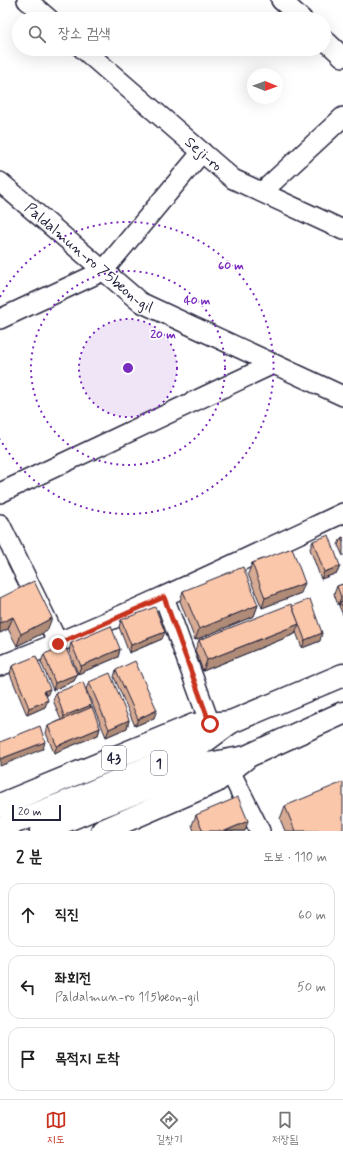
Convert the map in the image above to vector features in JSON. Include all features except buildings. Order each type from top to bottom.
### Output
[{"type":"main road","name":"1","points":[[42,831],[85,803],[200,746],[220,723],[343,675]]},
{"type":"main road","name":"1","points":[[0,828],[208,764],[238,764],[343,714]]},
{"type":"main road","name":"43","points":[[0,806],[194,725],[220,723]]},
{"type":"main road","points":[[110,829],[215,782],[238,764]]},
{"type":"street","points":[[27,0],[41,12]]},
{"type":"street","points":[[281,0],[294,12]]},
{"type":"street","points":[[331,46],[343,57]]},
{"type":"street","name":"Seji-ro","points":[[91,56],[233,179],[343,230]]},
{"type":"street","points":[[262,192],[343,117]]},
{"type":"street","points":[[0,319],[103,271],[202,152]]},
{"type":"street","name":"Paldalmun-ro 75beon-gil","points":[[0,182],[140,302],[343,396]]},
{"type":"street","points":[[0,493],[273,364]]},
{"type":"street","points":[[0,666],[58,644],[164,597],[343,513]]},
{"type":"street","points":[[0,524],[58,644]]},
{"type":"street","points":[[164,597],[220,723]]},
{"type":"street","points":[[238,764],[260,831]]},
{"type":"route","points":[[58,644],[164,597],[210,724]]}]
